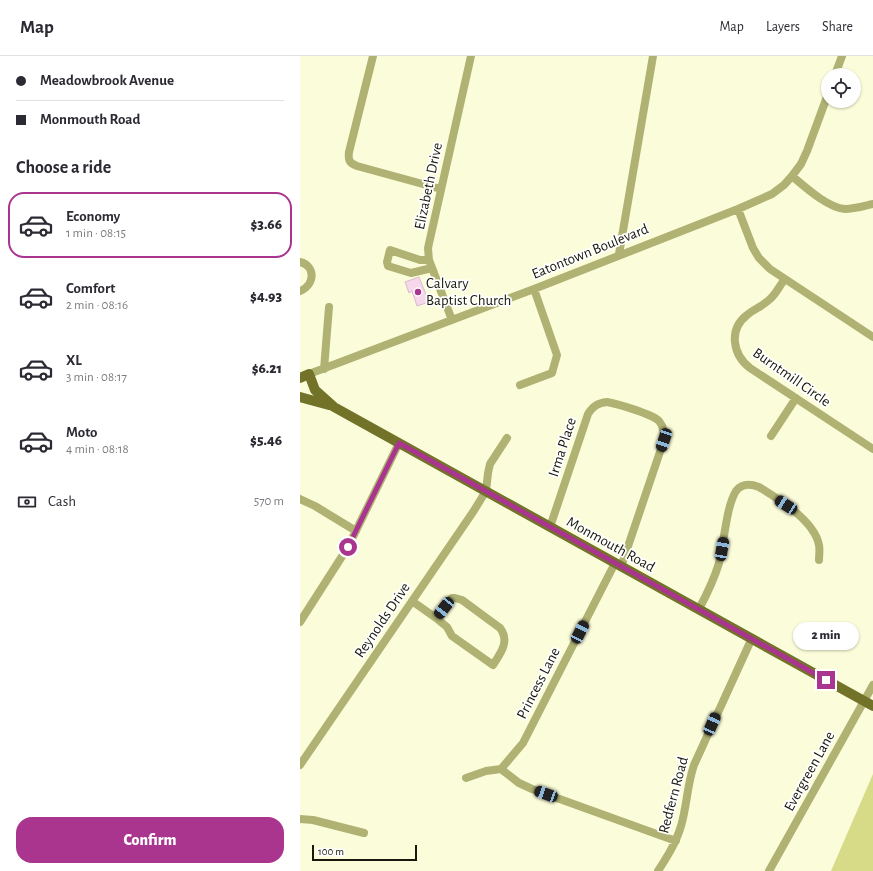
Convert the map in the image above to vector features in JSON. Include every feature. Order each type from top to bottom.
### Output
[{"type":"main road","name":"Monmouth Road","points":[[304,376],[315,390],[334,407]]},
{"type":"main road","name":"Monmouth Road","points":[[301,395],[334,407],[752,638],[868,704]]},
{"type":"street","points":[[373,56],[349,152],[349,160],[357,166],[441,189]]},
{"type":"street","name":"Elizabeth Drive","points":[[452,320],[431,264],[428,248],[471,56]]},
{"type":"street","points":[[619,254],[653,56]]},
{"type":"street","points":[[838,68],[842,56]]},
{"type":"street","name":"Eatontown Boulevard","points":[[304,376],[534,289],[619,254],[738,209],[772,194],[784,185],[801,164],[823,108]]},
{"type":"street","points":[[792,176],[808,190],[838,208],[850,209],[873,204]]},
{"type":"street","points":[[738,209],[753,248],[759,258],[770,269],[873,337]]},
{"type":"street","points":[[390,250],[431,264],[411,273],[388,266],[387,262],[390,250]]},
{"type":"street","points":[[300,262],[307,265],[312,273],[312,278],[308,286],[300,291]]},
{"type":"street","name":"Burntmill Circle","points":[[785,279],[770,300],[747,314],[742,320],[735,332],[734,343],[738,355],[746,365],[873,449]]},
{"type":"street","points":[[520,385],[552,373],[557,354],[534,289]]},
{"type":"street","points":[[324,369],[328,307]]},
{"type":"street","points":[[771,436],[796,398]]},
{"type":"street","name":"Irma Place","points":[[550,527],[588,414],[592,408],[600,403],[614,403],[654,418],[661,424],[664,440],[618,565]]},
{"type":"street","points":[[486,491],[490,464],[507,438]]},
{"type":"street","points":[[300,622],[348,547],[399,443]]},
{"type":"street","points":[[699,609],[710,587],[719,562],[732,501],[739,487],[746,484],[753,484],[759,487],[797,514],[808,525],[818,540],[820,551],[819,560]]},
{"type":"street","name":"Reynolds Drive","points":[[300,765],[486,491]]},
{"type":"street","points":[[300,499],[316,506],[356,531]]},
{"type":"street","name":"Princess Lane","points":[[500,769],[523,743],[618,565]]},
{"type":"street","points":[[412,601],[448,627],[452,636],[493,665],[502,652],[504,634],[500,628],[462,600],[452,598],[436,618]]},
{"type":"street","name":"Redfern Road","points":[[658,871],[676,841],[684,816],[688,784],[694,765],[752,638]]},
{"type":"street","name":"Evergreen Lane","points":[[769,871],[868,704],[873,685]]},
{"type":"street","points":[[466,778],[486,771],[500,769],[519,783],[532,789],[676,841]]},
{"type":"street","points":[[300,819],[313,820],[364,833]]},
{"type":"green space","points":[[873,774],[873,871],[831,871]]},
{"type":"building","name":"Calvary Baptist Church","points":[[419,277],[429,302],[417,306],[412,291],[409,293],[405,282]]},
{"type":"place","name":"Calvary Baptist Church","points":[[418,292]]},
{"type":"route","points":[[348,547],[399,443],[826,680]]}]
